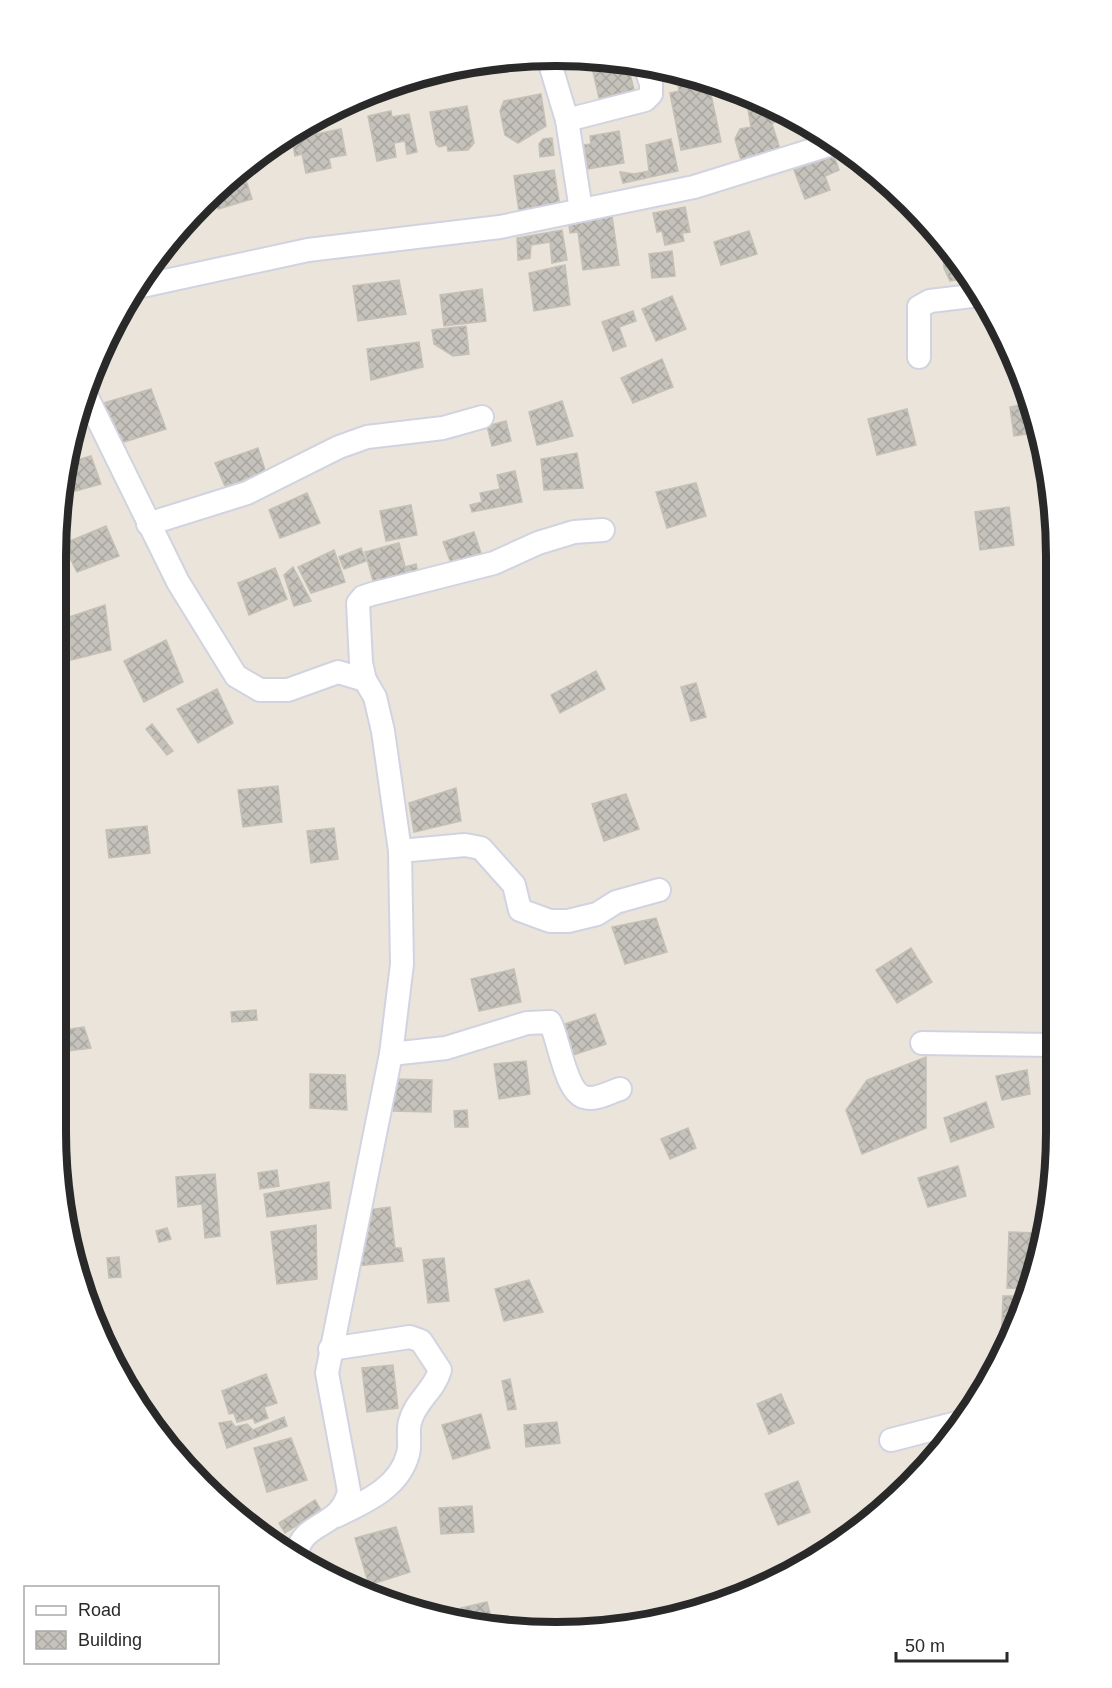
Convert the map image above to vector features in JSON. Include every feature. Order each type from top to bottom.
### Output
[{"type":"street","points":[[551,66],[567,120],[581,210]]},
{"type":"street","points":[[567,120],[645,100],[651,94],[648,74]]},
{"type":"street","points":[[149,285],[308,250],[500,227],[694,187],[824,146]]},
{"type":"street","points":[[919,357],[919,307],[930,301],[971,296]]},
{"type":"street","points":[[90,404],[178,582],[236,676],[260,690],[288,690],[338,672],[365,680]]},
{"type":"street","points":[[148,524],[247,493],[339,447],[367,437],[443,428],[482,417]]},
{"type":"street","points":[[333,1518],[346,1505],[349,1491],[327,1373],[391,1054],[402,964],[400,851],[383,731],[375,697],[365,680],[358,603],[363,597],[494,563],[538,543],[574,532],[603,530]]},
{"type":"street","points":[[400,851],[465,845],[481,848],[514,885],[520,910],[549,921],[568,921],[597,914],[616,902],[659,890]]},
{"type":"street","points":[[391,1054],[446,1048],[527,1023],[550,1022],[569,1080],[578,1093],[592,1098],[620,1089]]},
{"type":"street","points":[[922,1043],[1046,1045]]},
{"type":"street","points":[[294,1545],[309,1532],[377,1496],[403,1468],[409,1452],[410,1422],[420,1401],[436,1384],[440,1370],[421,1341],[410,1337],[330,1349]]},
{"type":"street","points":[[891,1440],[948,1425]]},
{"type":"building","points":[[592,67],[630,71],[634,90],[599,98]]},
{"type":"building","points":[[683,83],[691,85],[692,89],[698,87],[710,91],[721,142],[681,150],[670,93],[679,91],[678,84]]},
{"type":"building","points":[[541,94],[546,126],[518,143],[505,135],[500,111],[504,101]]},
{"type":"building","points":[[467,106],[474,143],[468,150],[448,151],[447,145],[439,147],[436,144],[430,112]]},
{"type":"building","points":[[754,108],[775,118],[776,121],[772,124],[780,149],[741,160],[735,139],[740,129],[751,127],[748,109]]},
{"type":"building","points":[[391,111],[392,117],[409,114],[417,152],[407,154],[405,141],[394,143],[396,157],[377,161],[368,116]]},
{"type":"building","points":[[341,129],[346,155],[329,158],[331,168],[306,173],[302,154],[295,156],[293,143],[304,137]]},
{"type":"building","points":[[619,131],[624,163],[588,169],[584,145],[591,144],[590,136]]},
{"type":"building","points":[[552,138],[554,155],[540,157],[539,144],[543,139]]},
{"type":"building","points":[[671,139],[678,171],[623,183],[620,172],[634,174],[649,171],[646,145]]},
{"type":"building","points":[[834,156],[839,170],[825,176],[830,190],[805,199],[794,170]]},
{"type":"building","points":[[554,170],[560,206],[519,212],[514,176]]},
{"type":"building","points":[[245,178],[252,199],[218,209],[216,204]]},
{"type":"building","points":[[685,207],[690,232],[682,233],[684,241],[665,245],[662,231],[657,232],[653,213]]},
{"type":"building","points":[[612,216],[619,265],[583,270],[578,232],[570,233],[569,225],[562,226],[561,222]]},
{"type":"building","points":[[562,230],[567,260],[552,263],[550,242],[531,245],[530,258],[518,260],[517,238]]},
{"type":"building","points":[[749,231],[757,254],[721,265],[714,242]]},
{"type":"building","points":[[672,251],[675,276],[652,278],[649,254]]},
{"type":"building","points":[[943,256],[960,279],[950,281],[944,268]]},
{"type":"building","points":[[565,265],[570,305],[534,311],[529,273]]},
{"type":"building","points":[[399,280],[406,314],[358,321],[353,286]]},
{"type":"building","points":[[482,289],[486,321],[444,326],[440,295]]},
{"type":"building","points":[[672,296],[686,329],[656,341],[642,309]]},
{"type":"building","points":[[633,311],[636,321],[619,327],[626,346],[613,351],[602,322]]},
{"type":"building","points":[[466,326],[469,354],[453,356],[434,344],[432,330]]},
{"type":"building","points":[[419,342],[423,367],[371,380],[367,349]]},
{"type":"building","points":[[662,359],[673,387],[633,403],[621,378]]},
{"type":"building","points":[[151,389],[166,429],[114,445],[97,405]]},
{"type":"building","points":[[562,401],[573,436],[537,445],[529,412]]},
{"type":"building","points":[[1022,405],[1030,434],[1014,436],[1010,407]]},
{"type":"building","points":[[907,409],[916,445],[877,455],[868,419]]},
{"type":"building","points":[[506,421],[511,441],[492,446],[487,426]]},
{"type":"building","points":[[258,448],[266,473],[225,486],[215,463]]},
{"type":"building","points":[[577,453],[583,488],[544,490],[541,459]]},
{"type":"building","points":[[91,456],[101,484],[70,492],[75,461]]},
{"type":"building","points":[[515,471],[522,502],[472,512],[470,505],[482,502],[480,493],[500,489],[497,475]]},
{"type":"building","points":[[696,483],[706,516],[667,528],[656,492]]},
{"type":"building","points":[[307,493],[320,523],[280,538],[269,510]]},
{"type":"building","points":[[411,505],[417,535],[386,541],[380,511]]},
{"type":"building","points":[[1009,507],[1014,545],[980,550],[975,512]]},
{"type":"building","points":[[106,526],[119,556],[77,572],[66,550],[66,543]]},
{"type":"building","points":[[474,532],[481,553],[451,563],[443,542]]},
{"type":"building","points":[[399,543],[405,567],[416,564],[418,573],[374,584],[365,552]]},
{"type":"building","points":[[361,548],[366,561],[344,569],[339,557]]},
{"type":"building","points":[[334,550],[345,582],[311,593],[298,567]]},
{"type":"building","points":[[293,567],[311,601],[294,606],[284,575]]},
{"type":"building","points":[[275,568],[287,599],[249,615],[238,583]]},
{"type":"building","points":[[105,605],[111,650],[71,660],[69,617]]},
{"type":"building","points":[[166,640],[183,682],[144,702],[124,661]]},
{"type":"building","points":[[596,671],[605,689],[560,713],[551,695]]},
{"type":"building","points":[[696,683],[706,717],[691,721],[681,687]]},
{"type":"building","points":[[217,689],[233,723],[198,743],[177,709]]},
{"type":"building","points":[[152,724],[173,751],[167,755],[146,729]]},
{"type":"building","points":[[278,786],[282,822],[243,827],[238,790]]},
{"type":"building","points":[[456,788],[461,821],[414,832],[409,803]]},
{"type":"building","points":[[626,794],[639,829],[604,841],[592,804]]},
{"type":"building","points":[[147,826],[150,853],[109,858],[106,830]]},
{"type":"building","points":[[334,828],[338,859],[311,863],[307,831]]},
{"type":"building","points":[[656,918],[667,952],[625,964],[612,927]]},
{"type":"building","points":[[911,948],[932,982],[897,1003],[876,970]]},
{"type":"building","points":[[514,969],[521,1002],[479,1011],[471,979]]},
{"type":"building","points":[[256,1010],[257,1020],[232,1022],[231,1012]]},
{"type":"building","points":[[595,1014],[606,1044],[570,1056],[559,1026]]},
{"type":"building","points":[[84,1027],[91,1048],[67,1051],[66,1061],[66,1030]]},
{"type":"building","points":[[926,1057],[926,1128],[862,1154],[846,1110],[867,1080]]},
{"type":"building","points":[[526,1061],[530,1094],[499,1099],[494,1064]]},
{"type":"building","points":[[1027,1070],[1030,1094],[1002,1100],[996,1076]]},
{"type":"building","points":[[310,1074],[345,1075],[347,1110],[310,1108]]},
{"type":"building","points":[[395,1079],[432,1080],[431,1112],[392,1111]]},
{"type":"building","points":[[986,1102],[994,1127],[951,1142],[944,1118]]},
{"type":"building","points":[[467,1110],[468,1127],[455,1127],[454,1111]]},
{"type":"building","points":[[688,1128],[696,1148],[670,1159],[661,1139]]},
{"type":"building","points":[[958,1166],[966,1196],[928,1207],[918,1178]]},
{"type":"building","points":[[277,1170],[279,1186],[260,1189],[258,1173]]},
{"type":"building","points":[[215,1174],[220,1236],[205,1238],[202,1204],[178,1207],[176,1177]]},
{"type":"building","points":[[329,1182],[331,1208],[267,1217],[264,1194]]},
{"type":"building","points":[[390,1207],[395,1248],[401,1248],[403,1261],[357,1266],[356,1251],[366,1250],[361,1211]]},
{"type":"building","points":[[316,1225],[317,1279],[277,1284],[271,1232]]},
{"type":"building","points":[[167,1228],[171,1239],[159,1242],[156,1231]]},
{"type":"building","points":[[1009,1232],[1036,1233],[1020,1289],[1007,1288]]},
{"type":"building","points":[[119,1257],[121,1277],[109,1278],[107,1258]]},
{"type":"building","points":[[444,1258],[449,1301],[428,1303],[423,1260]]},
{"type":"building","points":[[529,1280],[543,1312],[504,1321],[495,1289]]},
{"type":"building","points":[[1003,1296],[1018,1296],[1009,1320],[1002,1335]]},
{"type":"building","points":[[393,1365],[398,1408],[367,1412],[362,1368]]},
{"type":"building","points":[[266,1374],[277,1403],[264,1407],[268,1418],[255,1423],[253,1418],[237,1422],[234,1413],[229,1414],[222,1391]]},
{"type":"building","points":[[510,1379],[516,1409],[508,1410],[502,1381]]},
{"type":"building","points":[[781,1394],[794,1423],[769,1434],[757,1404]]},
{"type":"building","points":[[481,1414],[490,1448],[453,1459],[442,1425]]},
{"type":"building","points":[[284,1417],[287,1426],[227,1448],[219,1423],[231,1421],[235,1427],[247,1424],[253,1430]]},
{"type":"building","points":[[557,1422],[560,1443],[526,1447],[524,1425]]},
{"type":"building","points":[[291,1438],[307,1480],[267,1492],[254,1448]]},
{"type":"building","points":[[798,1481],[810,1512],[778,1525],[765,1494]]},
{"type":"building","points":[[315,1500],[321,1510],[285,1533],[279,1523]]},
{"type":"building","points":[[472,1506],[474,1532],[441,1534],[439,1508]]},
{"type":"building","points":[[396,1527],[410,1572],[369,1585],[355,1538]]},
{"type":"building","points":[[487,1602],[491,1618],[462,1613],[461,1608]]}]
